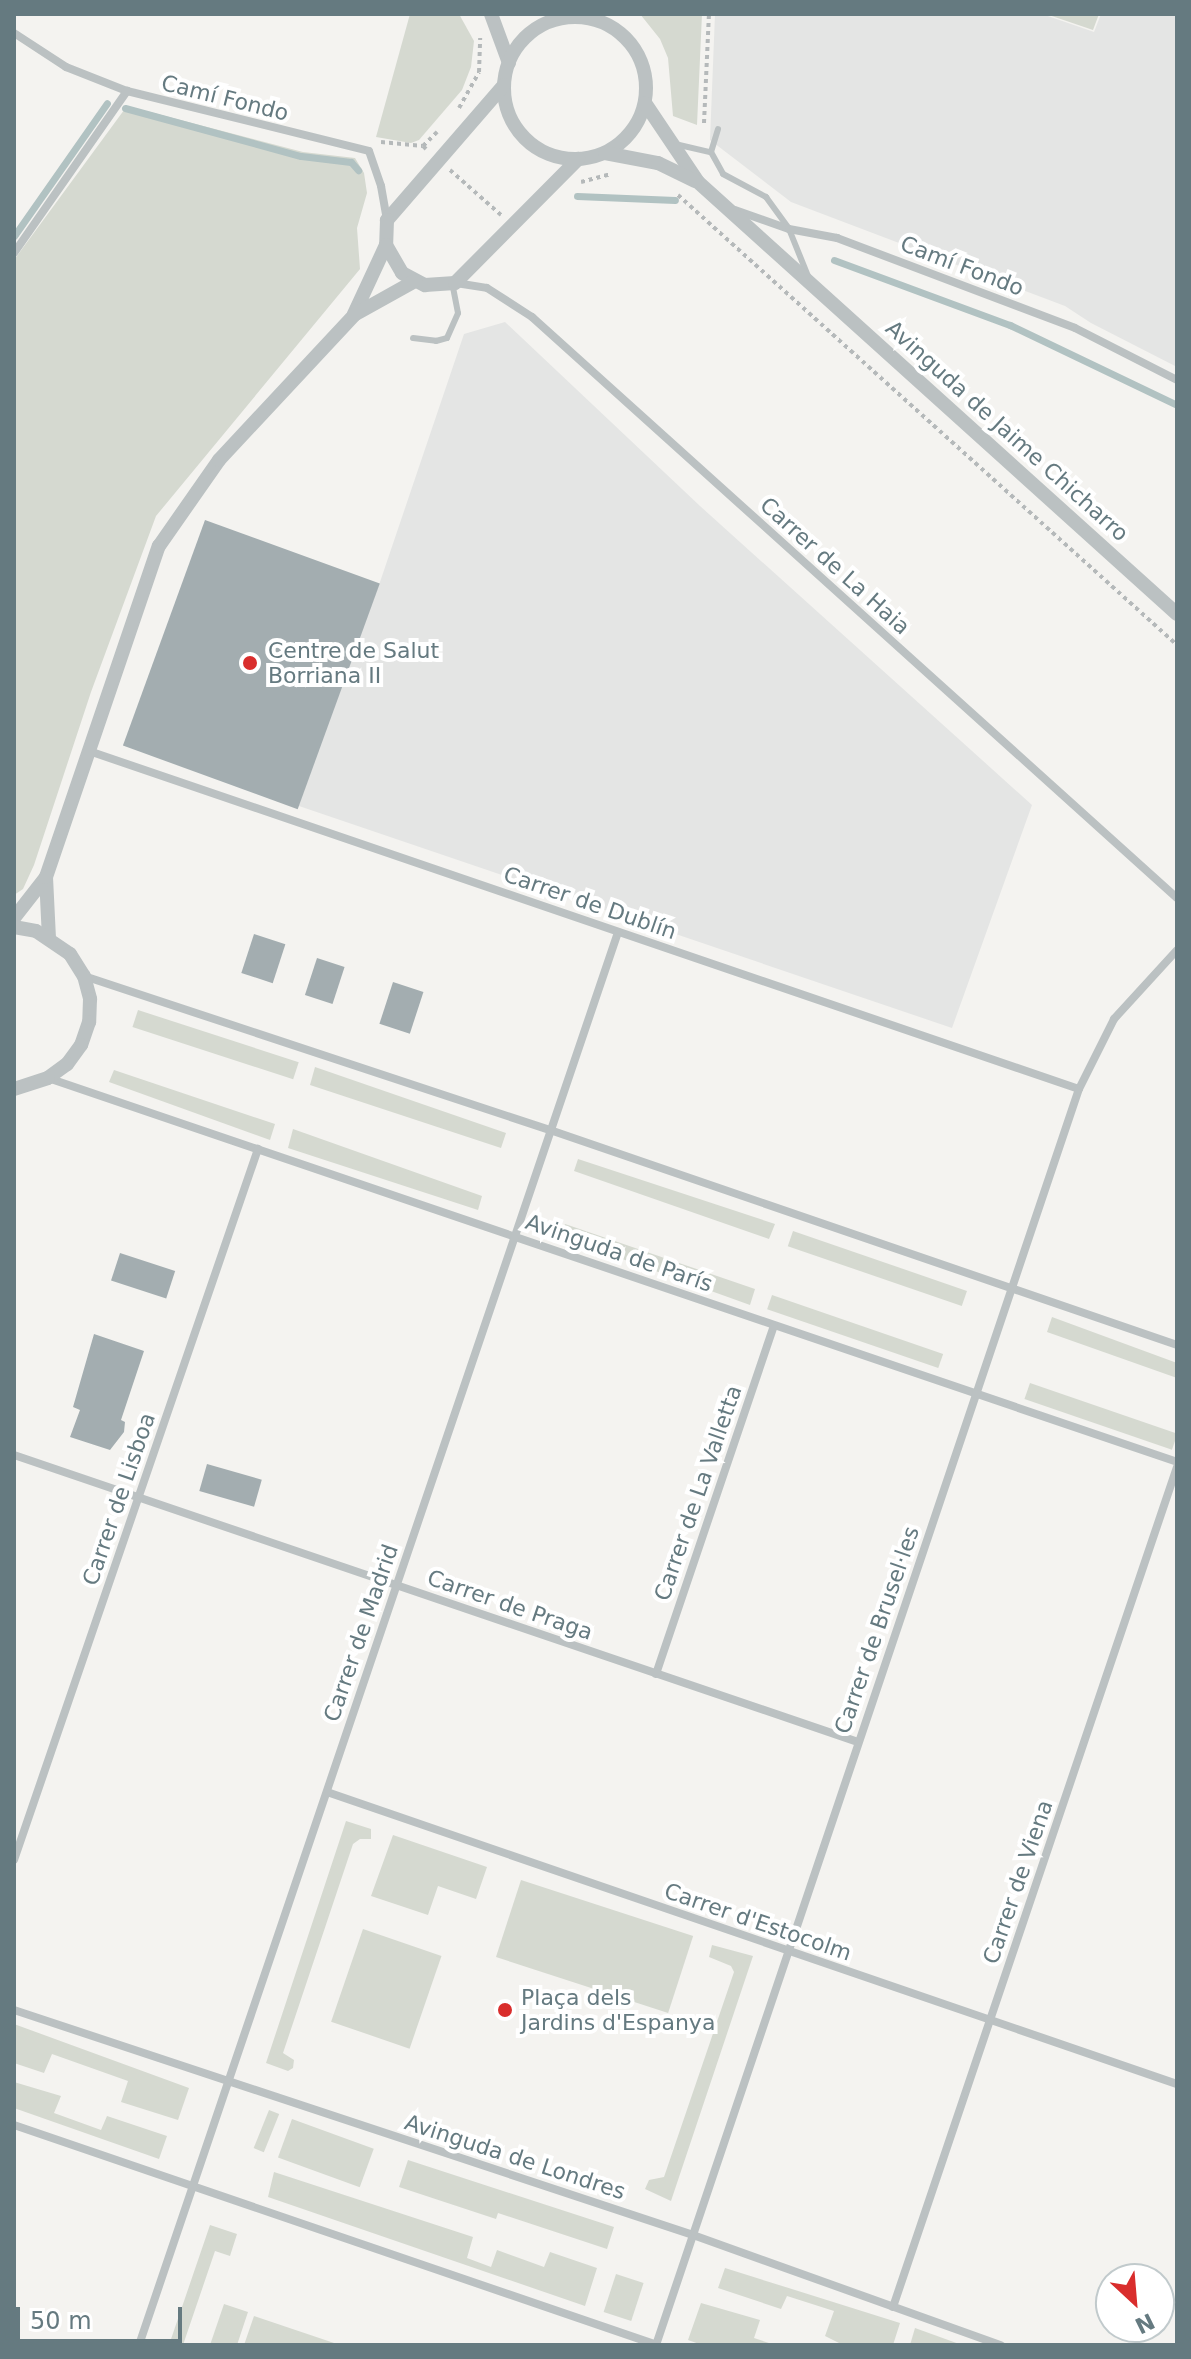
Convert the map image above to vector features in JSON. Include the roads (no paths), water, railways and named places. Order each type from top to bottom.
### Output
[{"type":"street","points":[[491,14],[509,63]]},
{"type":"street","points":[[605,153],[631,133],[645,103],[644,70],[638,55],[623,36],[603,22],[587,18],[548,17],[527,36],[509,63],[504,85],[505,102],[519,132],[545,153],[578,159],[605,153],[658,163],[698,182]]},
{"type":"street","name":"Camí Fondo","points":[[14,33],[66,67],[127,91],[369,151],[381,186],[387,220]]},
{"type":"street","points":[[504,85],[387,220],[386,245],[391,260],[415,281],[435,286],[454,283],[578,159]]},
{"type":"street","points":[[14,253],[127,91]]},
{"type":"street","points":[[645,103],[698,182]]},
{"type":"street","name":"Avinguda de Jaime Chicharro","points":[[698,182],[1177,614]]},
{"type":"street","name":"Camí Fondo","points":[[726,207],[789,229],[837,238],[1075,328],[1177,380]]},
{"type":"street","points":[[354,315],[386,245]]},
{"type":"street","points":[[14,918],[46,877],[159,546],[219,460],[354,315],[415,281]]},
{"type":"street","name":"Carrer de La Haia","points":[[454,283],[487,288],[532,317],[1177,898]]},
{"type":"street","name":"Carrer de Dublín","points":[[89,751],[1079,1089]]},
{"type":"street","points":[[46,877],[49,938]]},
{"type":"street","points":[[14,927],[49,938],[70,954],[84,976],[90,999],[85,1034],[67,1064],[48,1078],[14,1089]]},
{"type":"street","name":"Carrer de Madrid","points":[[139,2345],[618,932]]},
{"type":"street","name":"Carrer de Brusel·les","points":[[656,2345],[1079,1089],[1114,1019],[1177,950]]},
{"type":"street","points":[[84,976],[550,1130],[1177,1345]]},
{"type":"street","name":"Avinguda de París","points":[[48,1078],[976,1393],[1177,1465]]},
{"type":"street","name":"Carrer de Lisboa","points":[[14,1860],[258,1149]]},
{"type":"street","name":"Carrer de La Valletta","points":[[656,1674],[774,1325]]},
{"type":"street","name":"Carrer de Praga","points":[[14,1455],[858,1742]]},
{"type":"street","name":"Carrer de Viena","points":[[893,2307],[1177,1465]]},
{"type":"street","name":"Carrer d'Estocolm","points":[[327,1792],[1177,2084]]},
{"type":"street","name":"Avinguda de Londres","points":[[14,2010],[693,2235],[1001,2345]]},
{"type":"street","points":[[14,2125],[656,2345]]},
{"type":"lane","points":[[718,129],[711,152],[723,174],[766,197],[789,229],[809,280]]},
{"type":"lane","points":[[669,143],[711,152]]},
{"type":"lane","points":[[413,338],[436,341],[447,338],[458,313],[454,283]]},
{"type":"waterway","points":[[14,236],[107,103]]},
{"type":"waterway","points":[[125,108],[301,156],[351,162],[358,170]]},
{"type":"waterway","points":[[577,196],[675,200]]},
{"type":"waterway","points":[[834,260],[1010,325],[1177,405]]},
{"type":"place","name":"Centre de Salut Borriana II","points":[[250,663]]},
{"type":"place","name":"Plaça dels Jardins d'Espanya","points":[[505,2010]]}]
